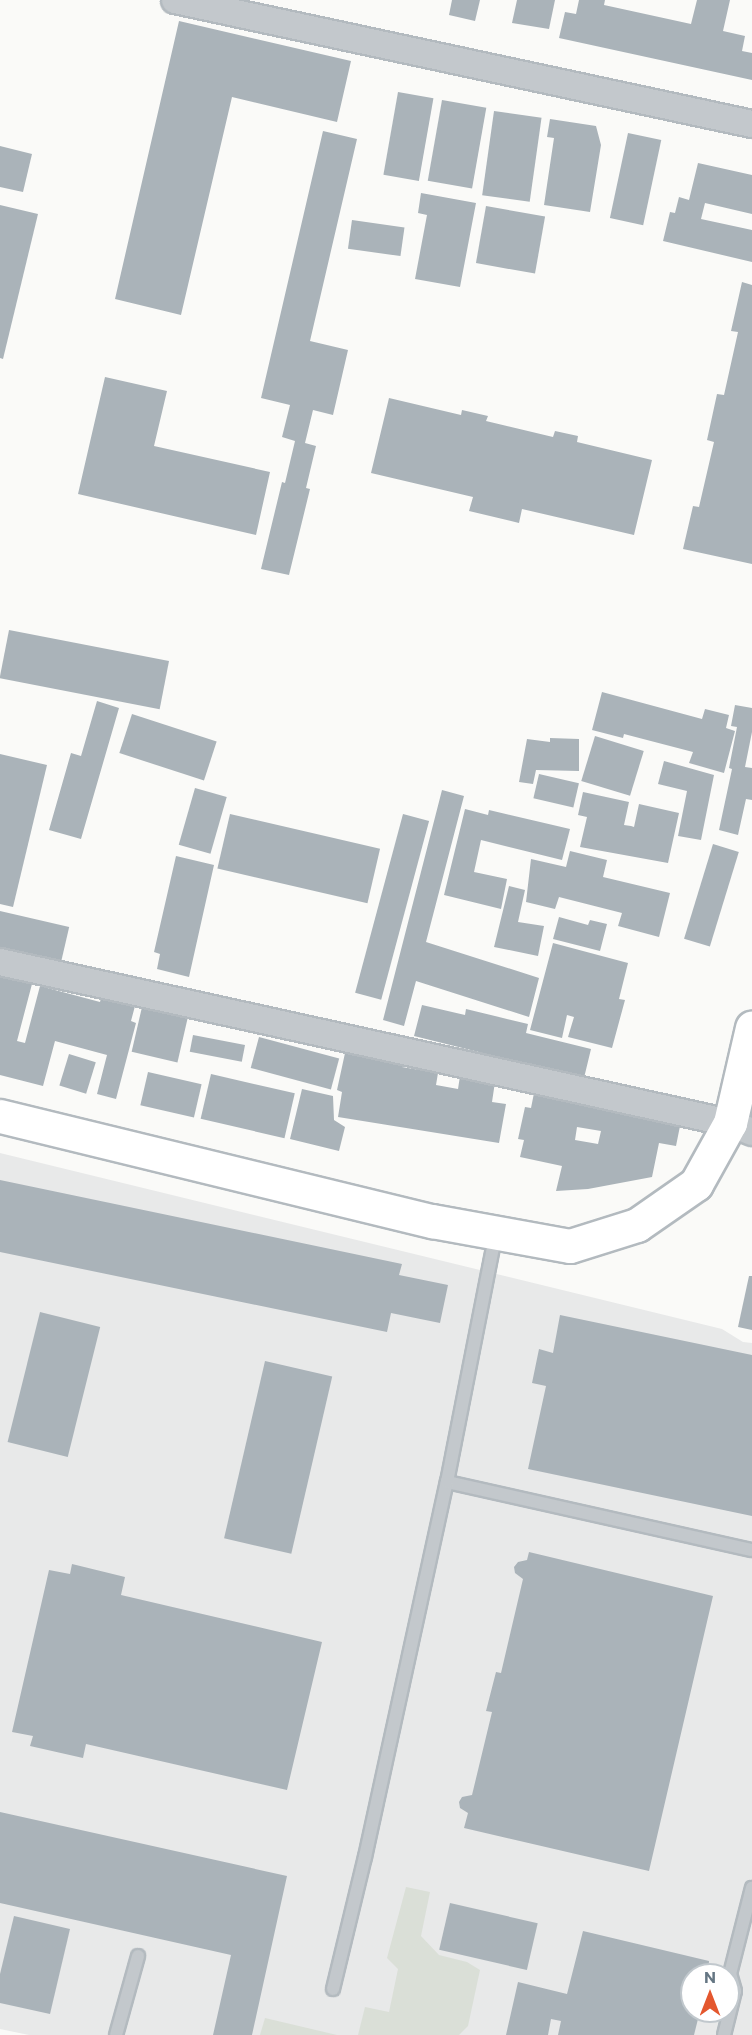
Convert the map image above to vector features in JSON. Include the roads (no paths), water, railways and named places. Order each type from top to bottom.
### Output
[{"type":"street","points":[[175,0],[752,124]]},
{"type":"street","points":[[0,962],[741,1128]]},
{"type":"street","points":[[0,1116],[432,1221],[570,1246],[637,1225],[696,1184],[741,1128],[752,1028]]},
{"type":"lane","points":[[333,1989],[365,1857],[447,1482],[496,1231]]},
{"type":"lane","points":[[447,1482],[752,1550]]},
{"type":"lane","points":[[724,2035],[735,1991],[730,1974],[752,1888]]},
{"type":"lane","points":[[116,2035],[138,1956]]}]
